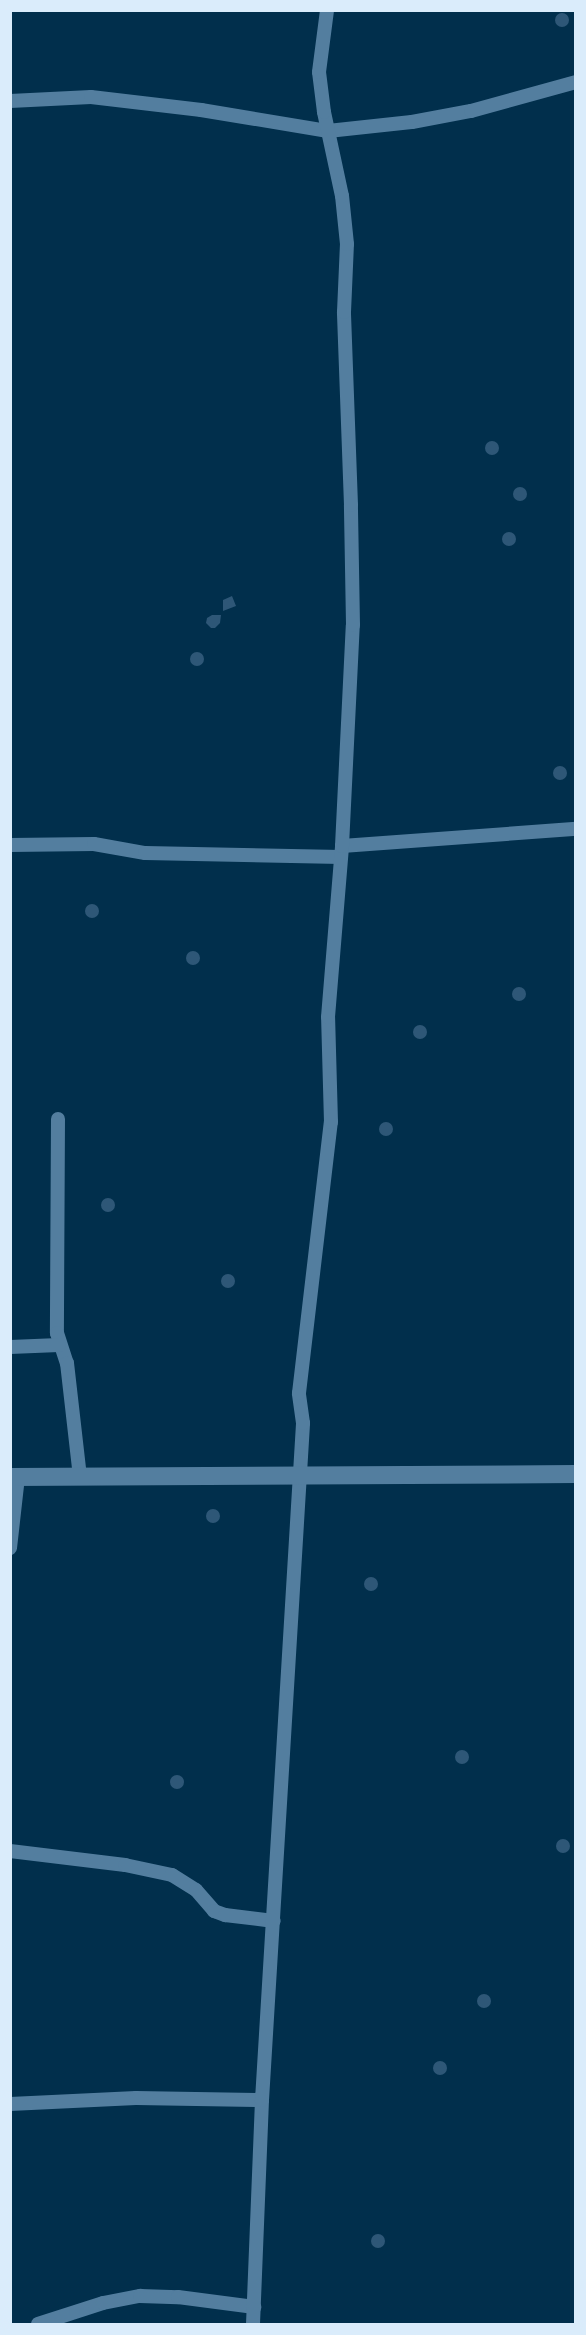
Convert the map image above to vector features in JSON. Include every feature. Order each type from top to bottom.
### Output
[{"type":"street","points":[[253,2325],[262,2100],[303,1423],[299,1393],[331,1122],[328,1017],[342,851],[352,625],[351,505],[344,312],[347,244],[342,196],[328,131],[319,72],[327,10]]},
{"type":"street","points":[[10,101],[91,97],[201,110],[328,131],[402,124],[471,111],[576,82]]},
{"type":"street","points":[[10,845],[94,844],[145,853],[342,851],[576,829]]},
{"type":"street","points":[[58,1119],[57,1333],[59,1345],[67,1363],[80,1477]]},
{"type":"street","points":[[10,1347],[59,1345]]},
{"type":"street","points":[[10,1548],[14,1477],[576,1474]]},
{"type":"street","points":[[10,1851],[125,1866],[172,1875],[196,1890],[214,1911],[225,1915],[274,1921]]},
{"type":"street","points":[[10,2104],[136,2098],[262,2100]]},
{"type":"street","points":[[38,2325],[103,2303],[140,2296],[178,2297],[254,2307]]},
{"type":"building","points":[[562,13],[567,15],[569,20],[567,25],[562,27],[557,25],[555,20],[557,15]]},
{"type":"building","points":[[492,441],[497,443],[499,448],[497,453],[492,455],[487,453],[485,448],[487,443]]},
{"type":"building","points":[[520,487],[525,489],[527,494],[525,499],[520,501],[515,499],[513,494],[515,489]]},
{"type":"building","points":[[509,532],[514,534],[516,539],[514,544],[509,546],[504,544],[502,539],[504,534]]},
{"type":"building","points":[[232,596],[236,606],[223,611],[223,600]]},
{"type":"building","points":[[212,615],[221,615],[220,623],[215,628],[211,628],[206,623],[207,618]]},
{"type":"building","points":[[197,652],[202,654],[204,659],[202,664],[197,666],[192,664],[190,659],[192,654]]},
{"type":"building","points":[[560,766],[565,768],[567,773],[565,778],[560,780],[555,778],[553,773],[555,768]]},
{"type":"building","points":[[92,904],[97,906],[99,911],[97,916],[92,918],[87,916],[85,911],[87,906]]},
{"type":"building","points":[[193,951],[198,953],[200,958],[198,963],[193,965],[188,963],[186,958],[188,953]]},
{"type":"building","points":[[519,987],[524,989],[526,994],[524,999],[519,1001],[514,999],[512,994],[514,989]]},
{"type":"building","points":[[420,1025],[425,1027],[427,1032],[425,1037],[420,1039],[415,1037],[413,1032],[415,1027]]},
{"type":"building","points":[[386,1122],[391,1124],[393,1129],[391,1134],[386,1136],[381,1134],[379,1129],[381,1124]]},
{"type":"building","points":[[108,1198],[113,1200],[115,1205],[113,1210],[108,1212],[103,1210],[101,1205],[103,1200]]},
{"type":"building","points":[[228,1274],[233,1276],[235,1281],[233,1286],[228,1288],[223,1286],[221,1281],[223,1276]]},
{"type":"building","points":[[213,1509],[218,1511],[220,1516],[218,1521],[213,1523],[208,1521],[206,1516],[208,1511]]},
{"type":"building","points":[[371,1577],[376,1579],[378,1584],[376,1589],[371,1591],[366,1589],[364,1584],[366,1579]]},
{"type":"building","points":[[462,1750],[467,1752],[469,1757],[467,1762],[462,1764],[457,1762],[455,1757],[457,1752]]},
{"type":"building","points":[[177,1775],[182,1777],[184,1782],[182,1787],[177,1789],[172,1787],[170,1782],[172,1777]]},
{"type":"building","points":[[563,1839],[568,1841],[570,1846],[568,1851],[563,1853],[558,1851],[556,1846],[558,1841]]},
{"type":"building","points":[[484,1994],[489,1996],[491,2001],[489,2006],[484,2008],[479,2006],[477,2001],[479,1996]]},
{"type":"building","points":[[440,2061],[445,2063],[447,2068],[445,2073],[440,2075],[435,2073],[433,2068],[435,2063]]},
{"type":"building","points":[[378,2234],[383,2236],[385,2241],[383,2246],[378,2248],[373,2246],[371,2241],[373,2236]]}]
